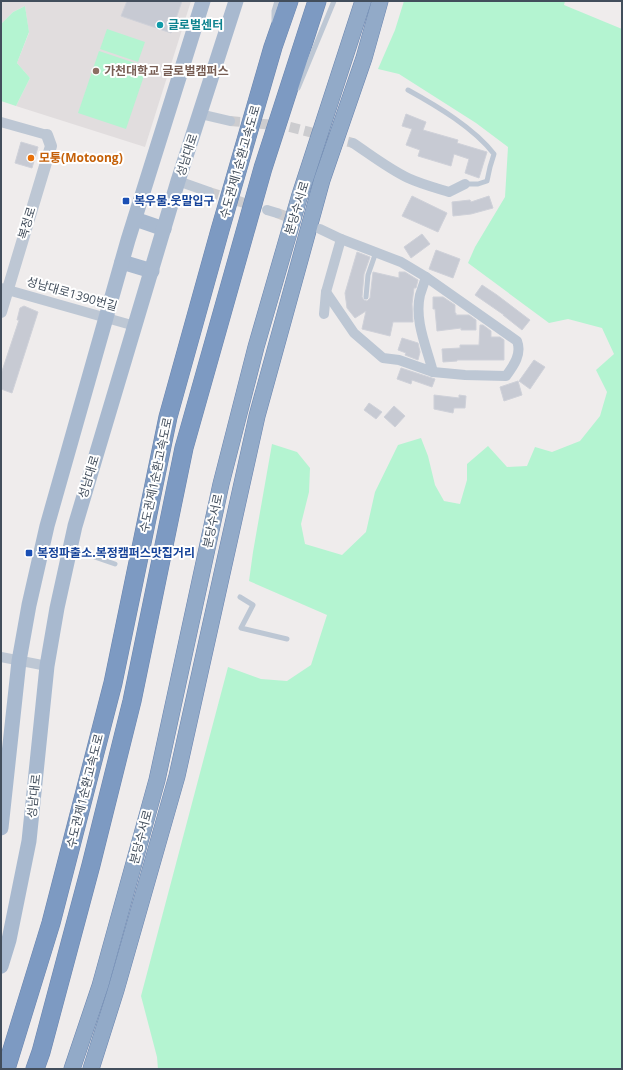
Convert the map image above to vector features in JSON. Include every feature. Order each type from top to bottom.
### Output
[{"type":"highway","name":"수도권제1순환고속도로","points":[[6,1069],[51,923],[113,683],[168,417],[273,47],[289,1]]},
{"type":"highway","name":"수도권제1순환고속도로","points":[[35,1069],[92,865],[132,701],[184,448],[263,168],[317,1]]},
{"type":"highway","name":"분당수서로","points":[[72,1069],[100,986],[157,780],[221,484],[256,348],[299,198],[363,1]]},
{"type":"highway","name":"분당수서로","points":[[91,1069],[116,990],[177,776],[260,409],[322,180],[364,58],[380,1]]},
{"type":"main road","points":[[1,828],[19,662],[29,605],[47,526],[122,262],[203,1]]},
{"type":"main road","name":"성남대로","points":[[1,966],[9,940],[29,841],[47,666],[57,608],[75,526],[178,181],[236,1]]},
{"type":"main road","points":[[135,219],[164,229]]},
{"type":"main road","points":[[122,262],[152,272]]},
{"type":"street","points":[[200,114],[230,121]]},
{"type":"street","points":[[1,122],[47,135]]},
{"type":"street","name":"복정로","points":[[1,312],[4,288],[51,146],[47,135]]},
{"type":"street","points":[[353,143],[408,178],[437,189],[450,192],[465,184]]},
{"type":"street","points":[[178,181],[209,192]]},
{"type":"street","points":[[320,229],[341,239],[401,262],[426,277],[517,340],[519,347],[515,364],[506,376],[465,375],[434,372],[399,360],[383,358],[354,333],[326,292]]},
{"type":"street","points":[[324,314],[326,292],[341,239]]},
{"type":"street","points":[[426,277],[420,296],[418,314],[420,327],[434,372]]},
{"type":"street","name":"성남대로1390번길","points":[[4,288],[135,326]]},
{"type":"street","points":[[1,657],[19,662],[47,666]]},
{"type":"lane","points":[[273,47],[274,10],[277,1]]},
{"type":"lane","points":[[295,95],[334,1]]},
{"type":"lane","points":[[408,90],[443,112],[484,141],[494,154],[487,181],[478,184],[465,184]]},
{"type":"lane","points":[[263,168],[288,109]]},
{"type":"lane","points":[[366,298],[368,275],[376,252]]},
{"type":"lane","points":[[70,552],[83,553],[115,564]]},
{"type":"lane","points":[[240,597],[253,605],[242,628],[287,638]]},
{"type":"shaded area","name":"가천대학교 글로벌캠퍼스","points":[[1,1],[191,1],[145,147],[16,106],[30,78],[17,63],[29,33],[25,6],[13,12],[1,24]]},
{"type":"green space","points":[[404,1],[565,1],[564,5],[622,29],[622,1069],[158,1069],[157,1057],[141,996],[228,667],[261,679],[287,681],[311,665],[327,615],[249,581],[272,444],[297,452],[310,468],[309,492],[301,524],[305,544],[342,555],[366,532],[375,492],[398,445],[421,438],[428,456],[435,485],[444,501],[460,504],[467,480],[467,464],[488,446],[507,467],[527,466],[535,447],[552,452],[580,441],[600,416],[607,392],[596,370],[614,354],[602,328],[568,319],[549,323],[468,263],[475,247],[505,197],[508,147],[476,123],[399,74],[378,69],[395,30]]},
{"type":"green space","points":[[25,6],[29,32],[17,63],[30,78],[16,106],[1,101],[1,24],[13,12]]},
{"type":"green space","points":[[107,29],[145,42],[138,62],[100,49]]},
{"type":"green space","points":[[99,51],[147,67],[126,129],[78,113]]},
{"type":"building","name":"글로벌센터","points":[[127,1],[182,1],[171,33],[121,16]]},
{"type":"building","points":[[406,114],[426,122],[423,130],[458,140],[457,143],[487,152],[479,178],[465,173],[469,159],[454,154],[451,166],[418,156],[420,150],[406,145],[412,129],[402,126]]},
{"type":"building","points":[[21,142],[38,147],[32,168],[15,163]]},
{"type":"building","points":[[412,196],[447,213],[438,232],[402,216]]},
{"type":"building","points":[[489,196],[493,208],[471,214],[453,216],[452,202],[470,200],[471,202]]},
{"type":"building","points":[[422,234],[430,244],[411,258],[404,247]]},
{"type":"building","points":[[436,250],[460,259],[453,278],[429,269]]},
{"type":"building","points":[[357,252],[370,257],[364,274],[362,297],[364,300],[367,301],[370,298],[373,272],[399,278],[399,272],[405,272],[418,280],[416,288],[414,288],[412,304],[413,322],[393,322],[390,336],[362,329],[366,311],[355,318],[347,308],[345,293]]},
{"type":"building","points":[[482,285],[530,320],[522,330],[504,315],[475,295]]},
{"type":"building","points":[[433,297],[443,297],[455,305],[456,315],[469,315],[476,320],[476,330],[461,330],[461,328],[437,331],[435,309],[433,309]]},
{"type":"building","points":[[24,306],[38,312],[12,393],[1,389],[1,374],[19,320],[17,320],[20,308]]},
{"type":"building","points":[[480,325],[483,325],[491,331],[491,337],[500,337],[504,340],[504,360],[457,360],[443,362],[442,349],[460,348],[460,345],[479,345]]},
{"type":"building","points":[[402,338],[418,343],[420,352],[418,360],[405,355],[406,353],[398,350]]},
{"type":"building","points":[[534,360],[545,367],[530,389],[519,381]]},
{"type":"building","points":[[401,368],[435,379],[432,387],[412,380],[411,384],[397,379]]},
{"type":"building","points":[[518,381],[522,395],[504,401],[500,387]]},
{"type":"building","points":[[434,395],[459,398],[459,395],[466,396],[465,408],[454,408],[453,413],[434,409]]},
{"type":"building","points":[[369,403],[382,412],[376,419],[364,410]]},
{"type":"building","points":[[394,406],[405,416],[395,427],[384,417]]},
{"type":"tunnel","points":[[230,121],[286,126],[353,143]]},
{"type":"tunnel","points":[[209,192],[267,210]]},
{"type":"tunnel","points":[[277,213],[314,227]]},
{"type":"place","name":"글로벌센터","points":[[160,25]]},
{"type":"place","name":"가천대학교 글로벌캠퍼스","points":[[96,71]]},
{"type":"place","name":"모퉁(Motoong)","points":[[31,158]]},
{"type":"place","name":"복우물.웃말입구","points":[[126,201]]},
{"type":"place","name":"복정파출소.복정캠퍼스맛집거리","points":[[29,553]]}]
